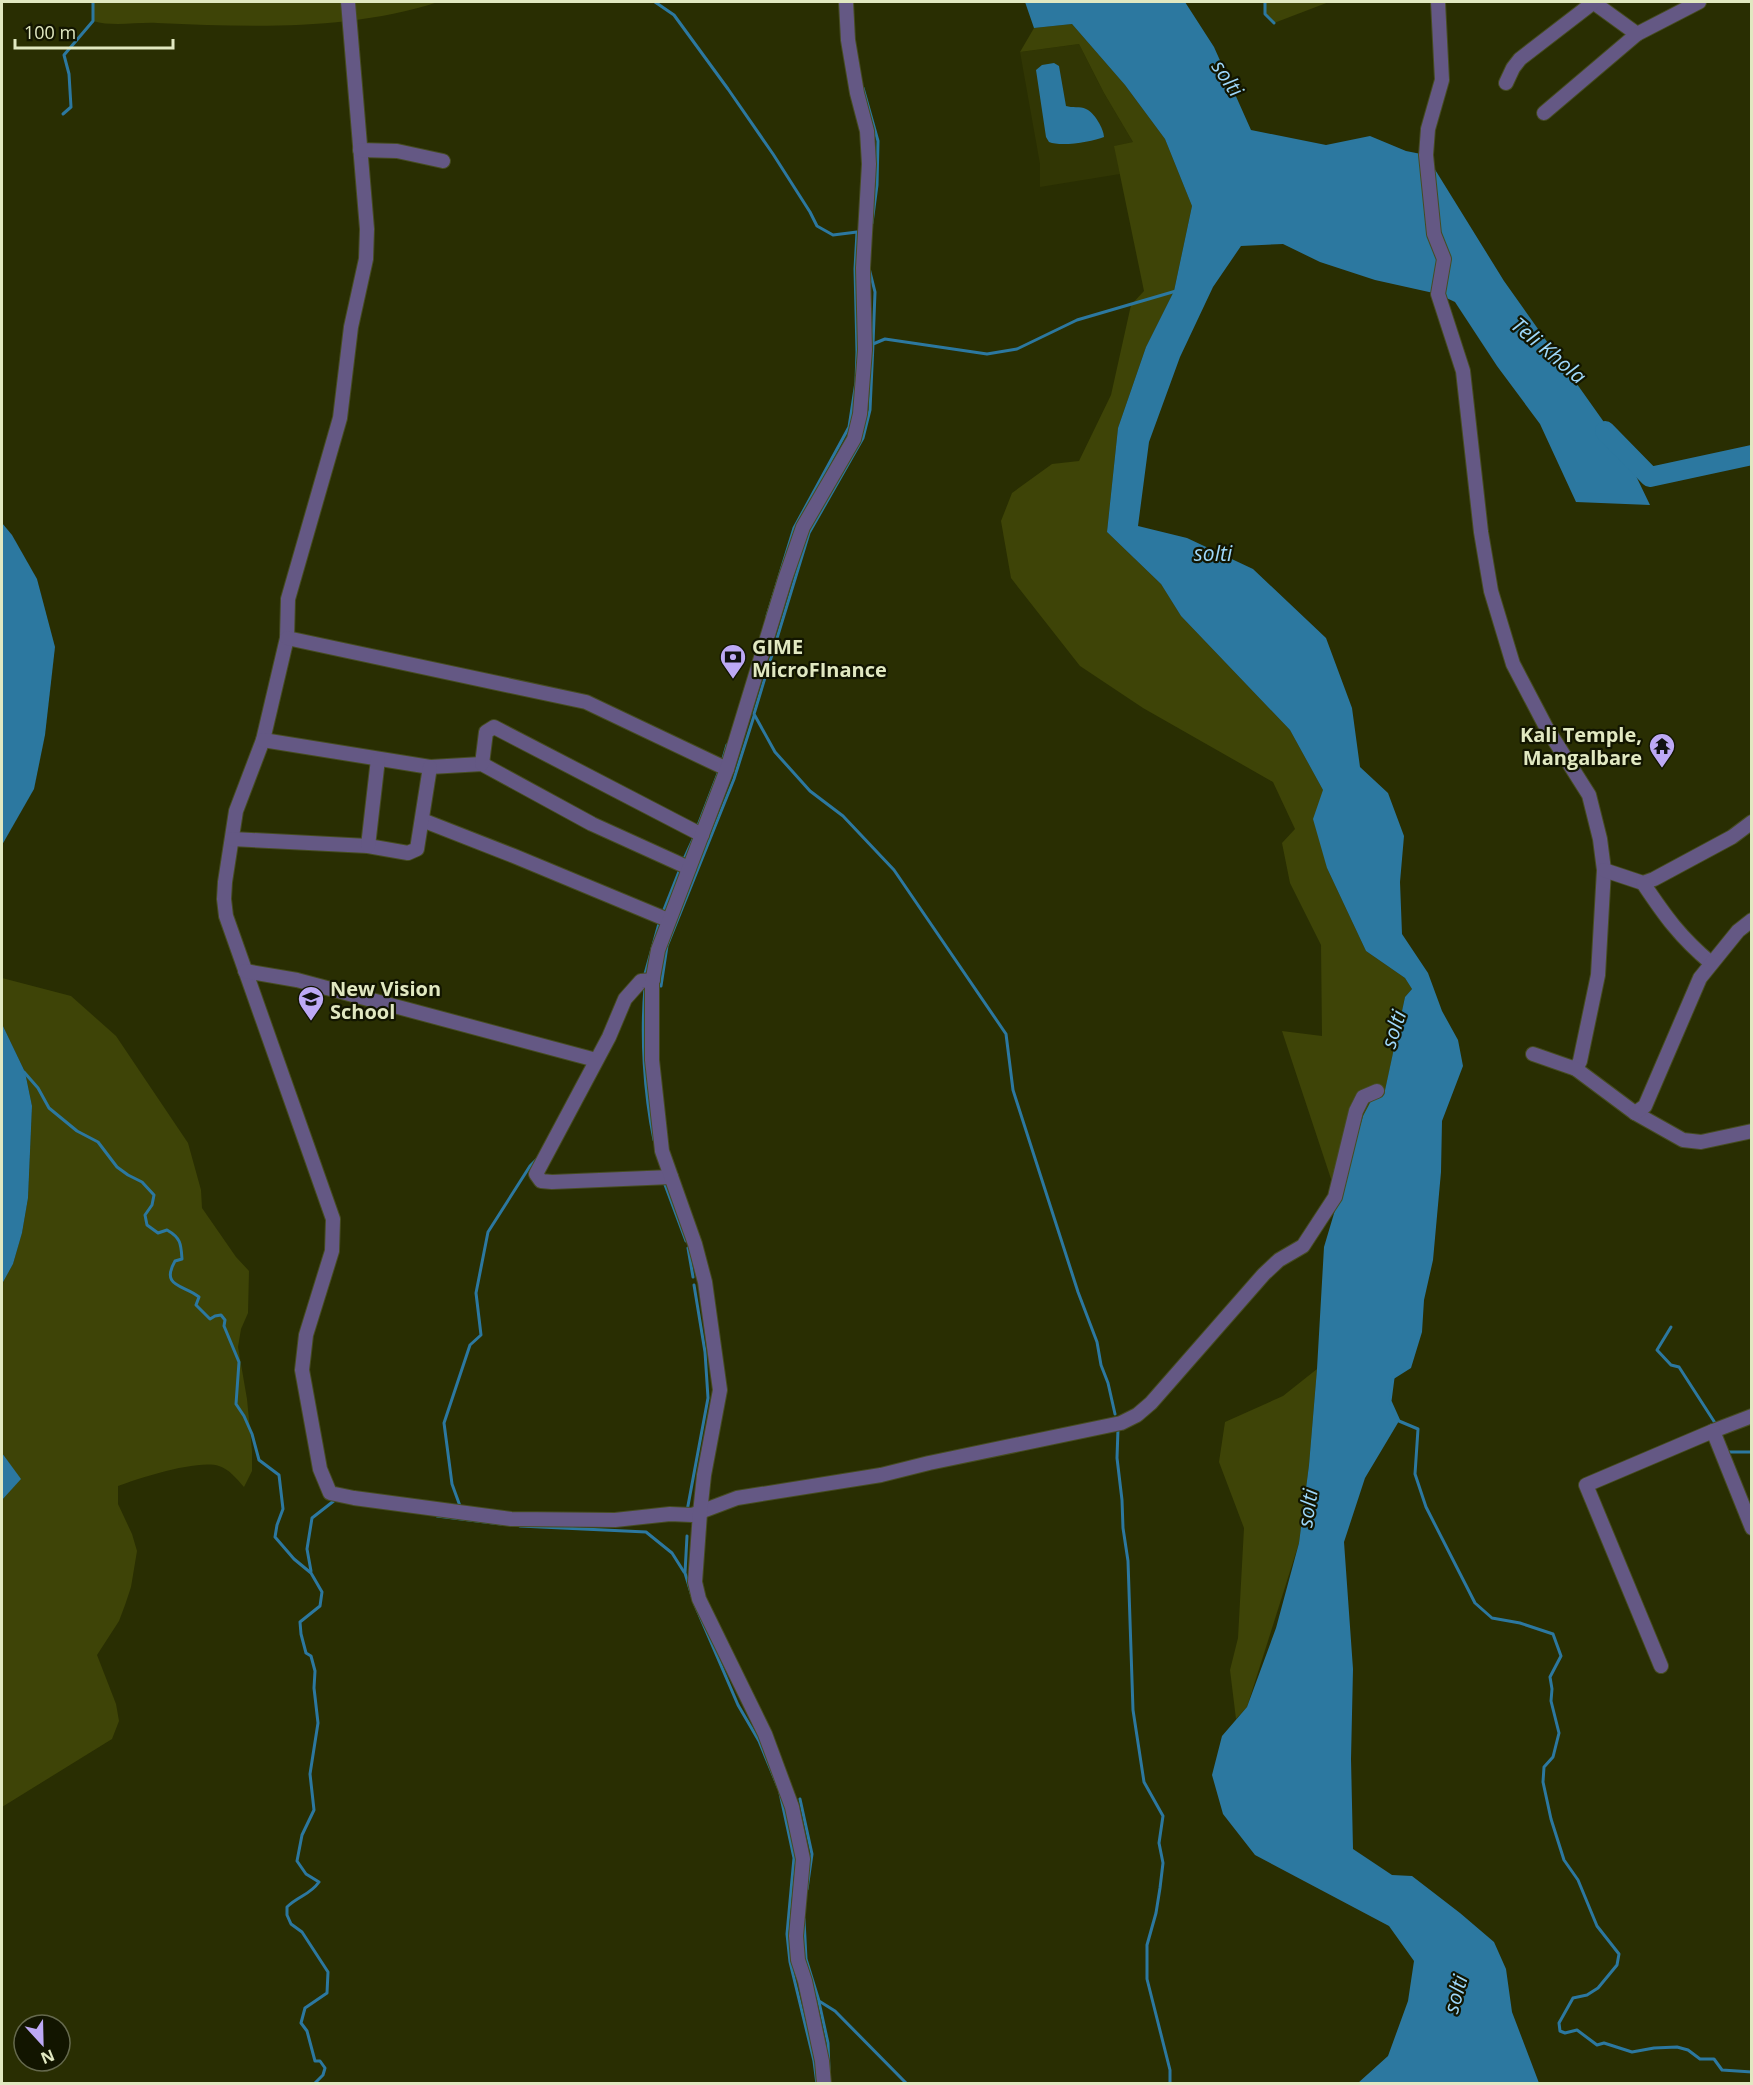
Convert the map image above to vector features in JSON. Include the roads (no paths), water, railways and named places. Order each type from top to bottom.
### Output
[{"type":"street","points":[[348,2],[367,229],[366,259],[351,327],[340,418],[288,599],[287,638],[263,740],[236,810],[224,899],[226,916],[333,1219],[332,1251],[306,1335],[302,1370],[320,1469],[330,1493],[511,1519],[615,1520],[670,1514],[692,1515],[737,1498],[882,1476],[929,1463],[1121,1423],[1151,1403],[1264,1274],[1279,1260],[1303,1246],[1335,1197],[1356,1112],[1363,1097],[1377,1091]]},
{"type":"street","points":[[824,2084],[822,2061],[805,1980],[798,1960],[796,1936],[803,1859],[797,1826],[765,1734],[699,1599],[694,1581],[704,1475],[720,1390],[705,1282],[695,1244],[662,1151],[652,1060],[653,980],[658,950],[727,769],[803,527],[854,439],[860,414],[865,350],[863,268],[869,164],[867,131],[857,93],[848,40],[846,2]]},
{"type":"street","points":[[1438,2],[1442,80],[1428,129],[1426,155],[1434,234],[1444,259],[1438,294],[1463,371],[1481,532],[1491,591],[1513,664],[1545,727],[1589,795],[1600,839],[1604,870],[1598,975],[1581,1060],[1576,1069]]},
{"type":"street","points":[[1506,83],[1520,59],[1594,2],[1637,34]]},
{"type":"street","points":[[1544,113],[1637,34],[1699,2]]},
{"type":"street","points":[[360,150],[397,151],[443,161]]},
{"type":"street","points":[[287,638],[586,702],[727,769]]},
{"type":"street","points":[[482,764],[486,732],[494,727],[702,835]]},
{"type":"street","points":[[263,740],[430,767],[482,764],[592,824],[689,867]]},
{"type":"street","points":[[368,846],[378,759]]},
{"type":"street","points":[[232,839],[368,846],[414,852],[417,849],[430,767]]},
{"type":"street","points":[[422,820],[522,859],[668,921]]},
{"type":"street","points":[[1604,870],[1643,883],[1732,837],[1752,822]]},
{"type":"street","points":[[1643,883],[1670,925],[1687,944],[1710,963]]},
{"type":"street","points":[[1635,1113],[1645,1106],[1700,978],[1738,931],[1752,920]]},
{"type":"street","points":[[245,970],[297,981],[596,1060]]},
{"type":"street","points":[[653,980],[641,981],[625,999],[609,1037],[536,1174],[538,1179],[552,1182],[671,1177]]},
{"type":"street","points":[[1533,1054],[1576,1069],[1635,1113],[1683,1140],[1710,1141],[1752,1131]]},
{"type":"street","points":[[1661,1666],[1586,1485],[1752,1416]]},
{"type":"street","points":[[1713,1431],[1752,1528]]},
{"type":"water","name":"solti","points":[[1025,2],[1185,2],[1214,47],[1251,130],[1326,145],[1370,136],[1406,151],[1426,155],[1504,281],[1623,449],[1650,505],[1576,502],[1540,424],[1497,366],[1455,302],[1438,294],[1375,280],[1320,262],[1283,244],[1241,246],[1213,287],[1180,357],[1149,442],[1138,526],[1187,538],[1253,569],[1326,638],[1352,708],[1360,767],[1388,793],[1404,836],[1400,882],[1402,934],[1428,973],[1442,1011],[1458,1040],[1463,1066],[1442,1121],[1441,1172],[1433,1260],[1424,1300],[1422,1332],[1411,1368],[1392,1380],[1390,1401],[1399,1421],[1365,1478],[1344,1542],[1353,1669],[1351,1759],[1353,1849],[1392,1875],[1412,1876],[1494,1942],[1506,1969],[1512,2012],[1539,2083],[1358,2083],[1388,2056],[1408,2001],[1414,1961],[1389,1926],[1255,1855],[1223,1814],[1212,1775],[1222,1736],[1247,1707],[1276,1628],[1299,1543],[1309,1465],[1324,1247],[1363,1116],[1371,1101],[1384,1095],[1405,997],[1412,989],[1405,978],[1366,951],[1327,868],[1313,819],[1323,790],[1290,730],[1181,616],[1161,584],[1107,532],[1118,428],[1146,347],[1174,291],[1192,206],[1165,139],[1125,85],[1072,24],[1034,28]]},
{"type":"water","points":[[1054,63],[1059,66],[1066,106],[1089,111],[1098,121],[1104,137],[1076,143],[1049,142],[1046,137],[1036,70],[1042,65]]},
{"type":"water","points":[[2,523],[12,535],[37,579],[55,647],[45,735],[34,789],[2,845]]},
{"type":"water","points":[[2,1024],[25,1072],[32,1106],[28,1198],[22,1233],[13,1264],[2,1284]]},
{"type":"water","points":[[2,1453],[21,1479],[2,1500]]},
{"type":"waterway","points":[[63,114],[71,107],[69,74],[64,55],[93,21],[93,2]]},
{"type":"waterway","points":[[655,2],[674,15],[728,89],[773,154],[817,226],[833,235],[857,232],[856,382],[849,427],[794,528],[767,616]]},
{"type":"waterway","points":[[1265,2],[1265,14],[1274,23]]},
{"type":"waterway","points":[[863,88],[878,141],[877,185],[872,223]]},
{"type":"waterway","points":[[869,268],[875,292],[873,344]]},
{"type":"waterway","points":[[1115,1414],[1097,1342],[1078,1292],[1013,1090],[1006,1034],[894,870],[843,816],[810,791],[775,752],[754,714],[809,533],[863,438],[870,410],[873,344],[885,339],[987,354],[1017,349],[1077,320],[1176,291]]},
{"type":"waterway","name":"Teli Khola","points":[[1605,431],[1650,477],[1752,455]]},
{"type":"waterway","points":[[661,986],[667,946],[734,779],[754,716]]},
{"type":"waterway","points":[[722,762],[727,745]]},
{"type":"waterway","points":[[697,828],[719,771]]},
{"type":"waterway","points":[[683,861],[694,837]]},
{"type":"waterway","points":[[663,912],[680,869]]},
{"type":"waterway","points":[[642,975],[645,974],[660,920]]},
{"type":"waterway","points":[[645,987],[644,1064],[654,1140]]},
{"type":"waterway","points":[[24,1072],[38,1088],[49,1108],[77,1131],[98,1142],[117,1167],[142,1182],[154,1195],[152,1205],[145,1215],[147,1225],[158,1233],[167,1230],[178,1239],[181,1245],[182,1259],[175,1261],[170,1276],[172,1281],[199,1297],[196,1305],[210,1319],[221,1315],[225,1320],[224,1326],[239,1362],[236,1404],[252,1434],[259,1460],[279,1475],[283,1509],[275,1537],[294,1559],[311,1573],[322,1592],[320,1606],[300,1622],[306,1653],[311,1656],[315,1671],[314,1688],[318,1723],[310,1774],[314,1810],[302,1835],[297,1861],[306,1874],[319,1882],[312,1890],[287,1907],[287,1915],[291,1924],[302,1932],[328,1972],[327,1993],[305,2008],[301,2023],[307,2031],[315,2061],[320,2061],[325,2068],[323,2075],[314,2084]]},
{"type":"waterway","points":[[460,1506],[452,1484],[444,1423],[470,1345],[481,1335],[476,1293],[488,1232],[530,1166],[538,1158]]},
{"type":"waterway","points":[[664,1182],[686,1241]]},
{"type":"waterway","points":[[688,1248],[693,1277]]},
{"type":"waterway","points":[[687,1511],[708,1398],[705,1352],[694,1285]]},
{"type":"waterway","points":[[1671,1327],[1657,1350],[1671,1365],[1679,1367],[1717,1426]]},
{"type":"waterway","points":[[1393,1378],[1390,1401],[1399,1421],[1418,1429],[1415,1474],[1426,1507],[1475,1603],[1492,1618],[1520,1623],[1553,1634],[1561,1656],[1550,1677],[1551,1701],[1559,1733],[1553,1757],[1544,1767],[1543,1782],[1551,1819],[1564,1860],[1578,1880],[1597,1926],[1619,1954],[1617,1965],[1598,1988],[1587,1995],[1573,1998],[1559,2023],[1560,2031],[1565,2033],[1577,2030],[1597,2045],[1604,2043],[1632,2052],[1677,2047],[1688,2050],[1700,2059],[1714,2059],[1722,2070],[1752,2072]]},
{"type":"waterway","points":[[1118,1429],[1117,1458],[1128,1561],[1133,1710],[1144,1782],[1163,1816],[1159,1843],[1163,1863],[1156,1913],[1147,1945],[1147,1979],[1170,2070],[1170,2084]]},
{"type":"waterway","points":[[1727,1452],[1752,1452]]},
{"type":"waterway","points":[[311,1571],[307,1549],[312,1518],[335,1500]]},
{"type":"waterway","points":[[437,1516],[501,1524]]},
{"type":"waterway","points":[[520,1526],[646,1532],[672,1553],[684,1572]]},
{"type":"waterway","points":[[687,1536],[685,1573],[692,1596]]},
{"type":"waterway","points":[[695,1605],[738,1705],[759,1741],[778,1787]]},
{"type":"waterway","points":[[780,1793],[794,1858],[787,1934],[790,1962],[814,2061],[817,2084]]},
{"type":"waterway","points":[[800,1799],[812,1854],[807,1889]]},
{"type":"waterway","points":[[804,1919],[806,1959],[819,2001],[835,2011],[907,2084]]},
{"type":"waterway","points":[[819,2002],[828,2043],[829,2070]]},
{"type":"place","name":"GIME MicroFInance","points":[[733,680]]},
{"type":"place","name":"Kali Temple, Mangalbare","points":[[1662,769]]},
{"type":"place","name":"New Vision School","points":[[311,1022]]}]
